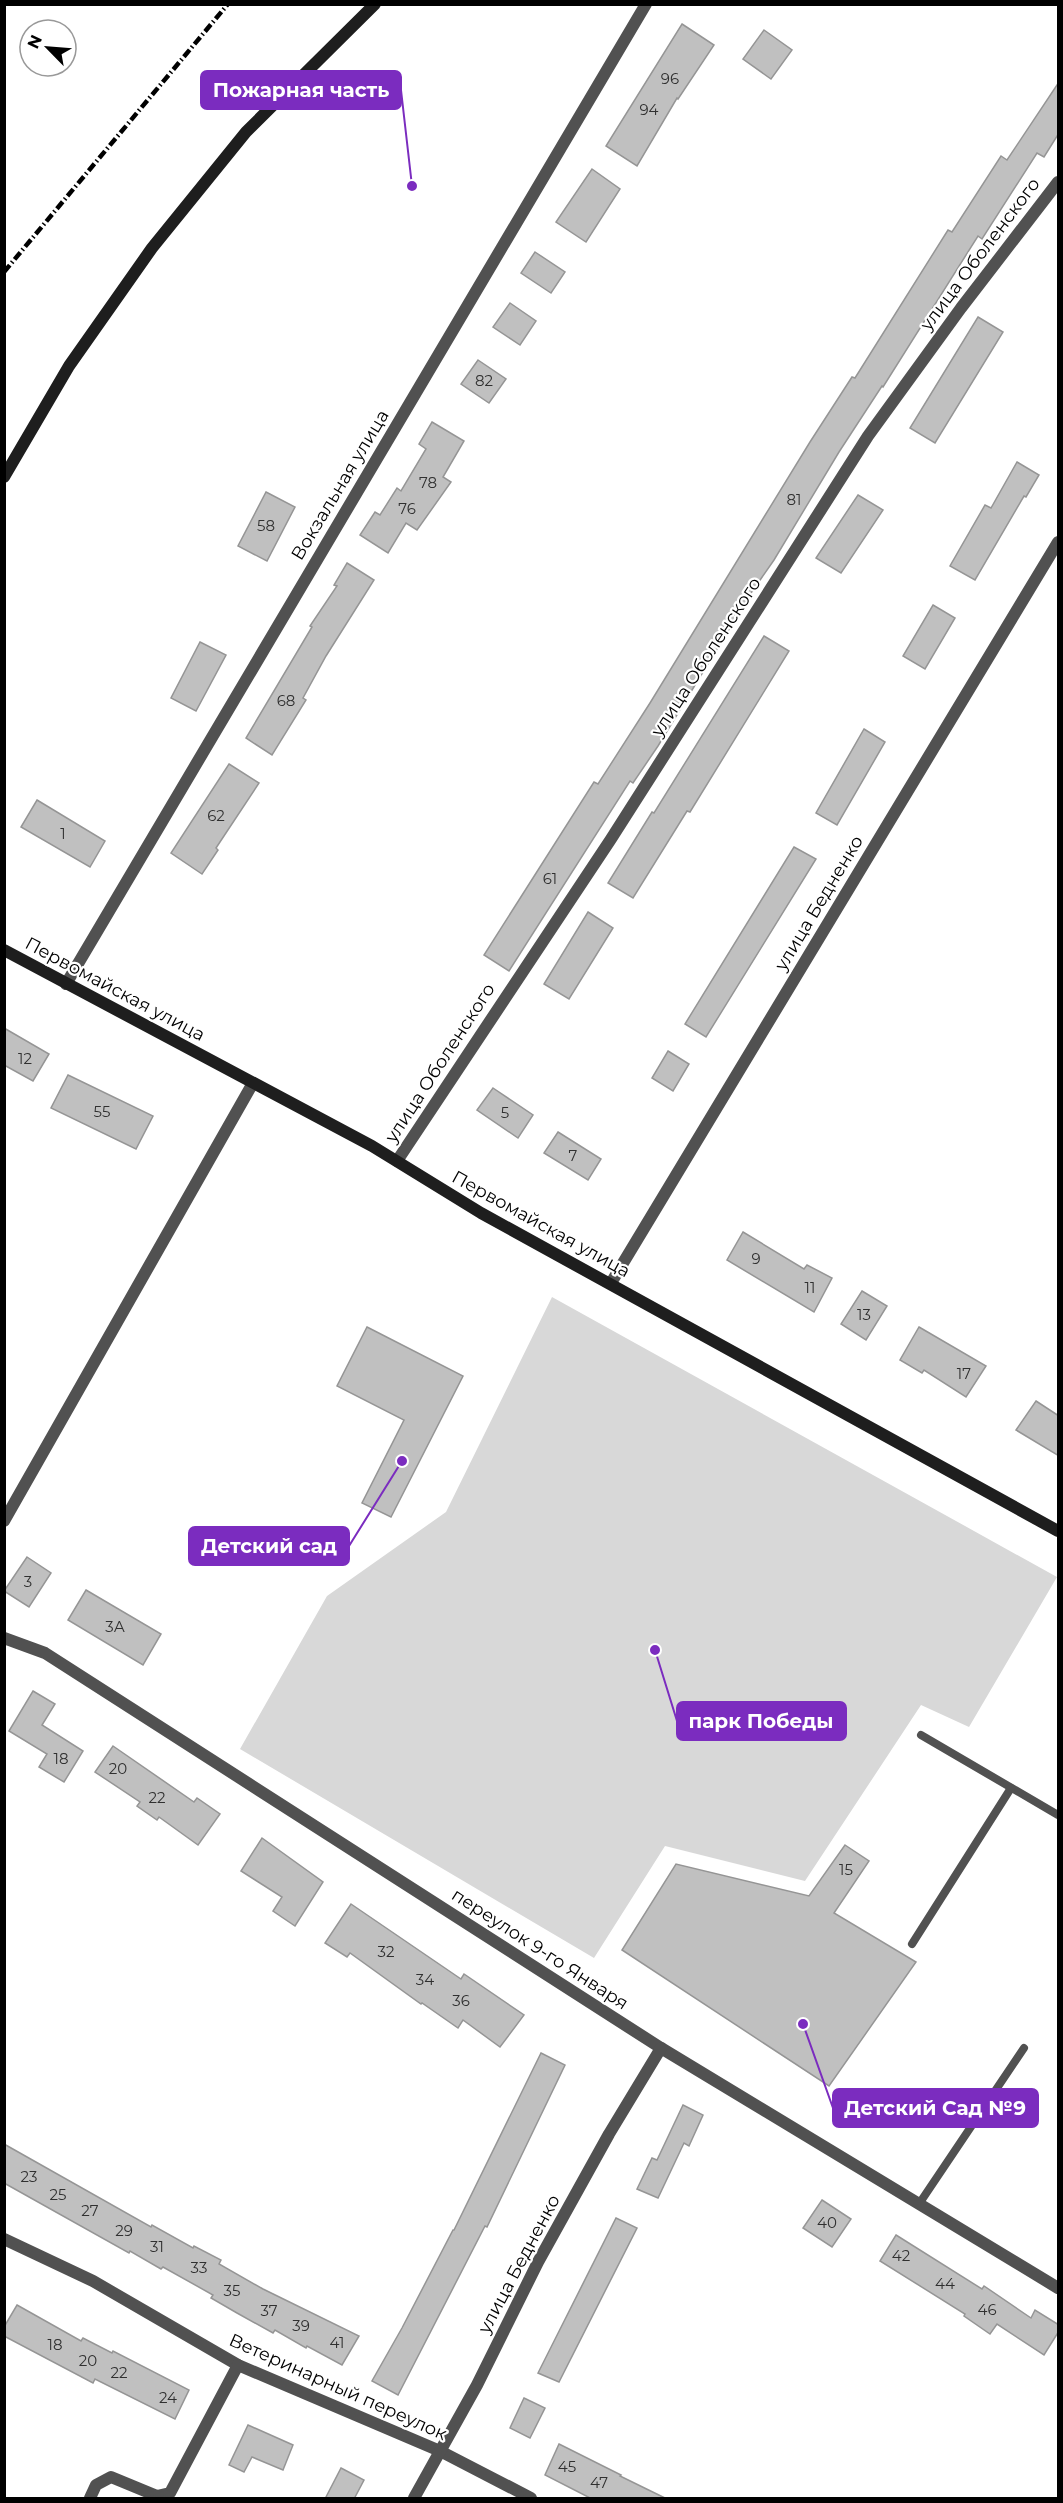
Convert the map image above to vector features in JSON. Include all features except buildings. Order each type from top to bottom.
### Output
[{"type":"main road","points":[[4,477],[69,366],[152,248],[246,132],[375,4]]},
{"type":"main road","name":"Первомайская улица","points":[[4,950],[397,1161],[481,1213],[1059,1531]]},
{"type":"street","name":"Вокзальная улица","points":[[66,984],[646,4]]},
{"type":"street","name":"улица Оболенского","points":[[397,1161],[612,839],[868,436],[961,308],[1059,182]]},
{"type":"street","name":"улица Бедненко","points":[[611,1283],[1059,542]]},
{"type":"street","points":[[4,1521],[254,1083]]},
{"type":"street","name":"переулок 9-го Января","points":[[4,1638],[45,1653],[661,2049],[1059,2288]]},
{"type":"street","name":"улица Бедненко","points":[[414,2499],[477,2385],[538,2262],[609,2134],[661,2049]]},
{"type":"street","name":"Ветеринарный переулок","points":[[4,2239],[93,2281],[238,2365],[440,2451],[531,2499]]},
{"type":"street","points":[[90,2499],[96,2485],[111,2477],[157,2496],[170,2493],[238,2365]]},
{"type":"lane","points":[[921,1735],[1059,1815]]},
{"type":"lane","points":[[912,1944],[1011,1788]]},
{"type":"lane","points":[[919,2204],[1024,2048]]},
{"type":"shaded area","points":[[552,1297],[1057,1577],[969,1727],[921,1705],[805,1881],[665,1846],[594,1958],[240,1749],[327,1596],[446,1512]]},
{"type":"railway","points":[[4,272],[228,4]]},
{"type":"place","name":"Пожарная часть","points":[[412,186]]},
{"type":"place","name":"Детский сад","points":[[402,1461]]},
{"type":"place","name":"парк Победы","points":[[655,1650]]},
{"type":"place","name":"Детский Сад №9","points":[[803,2024]]}]
